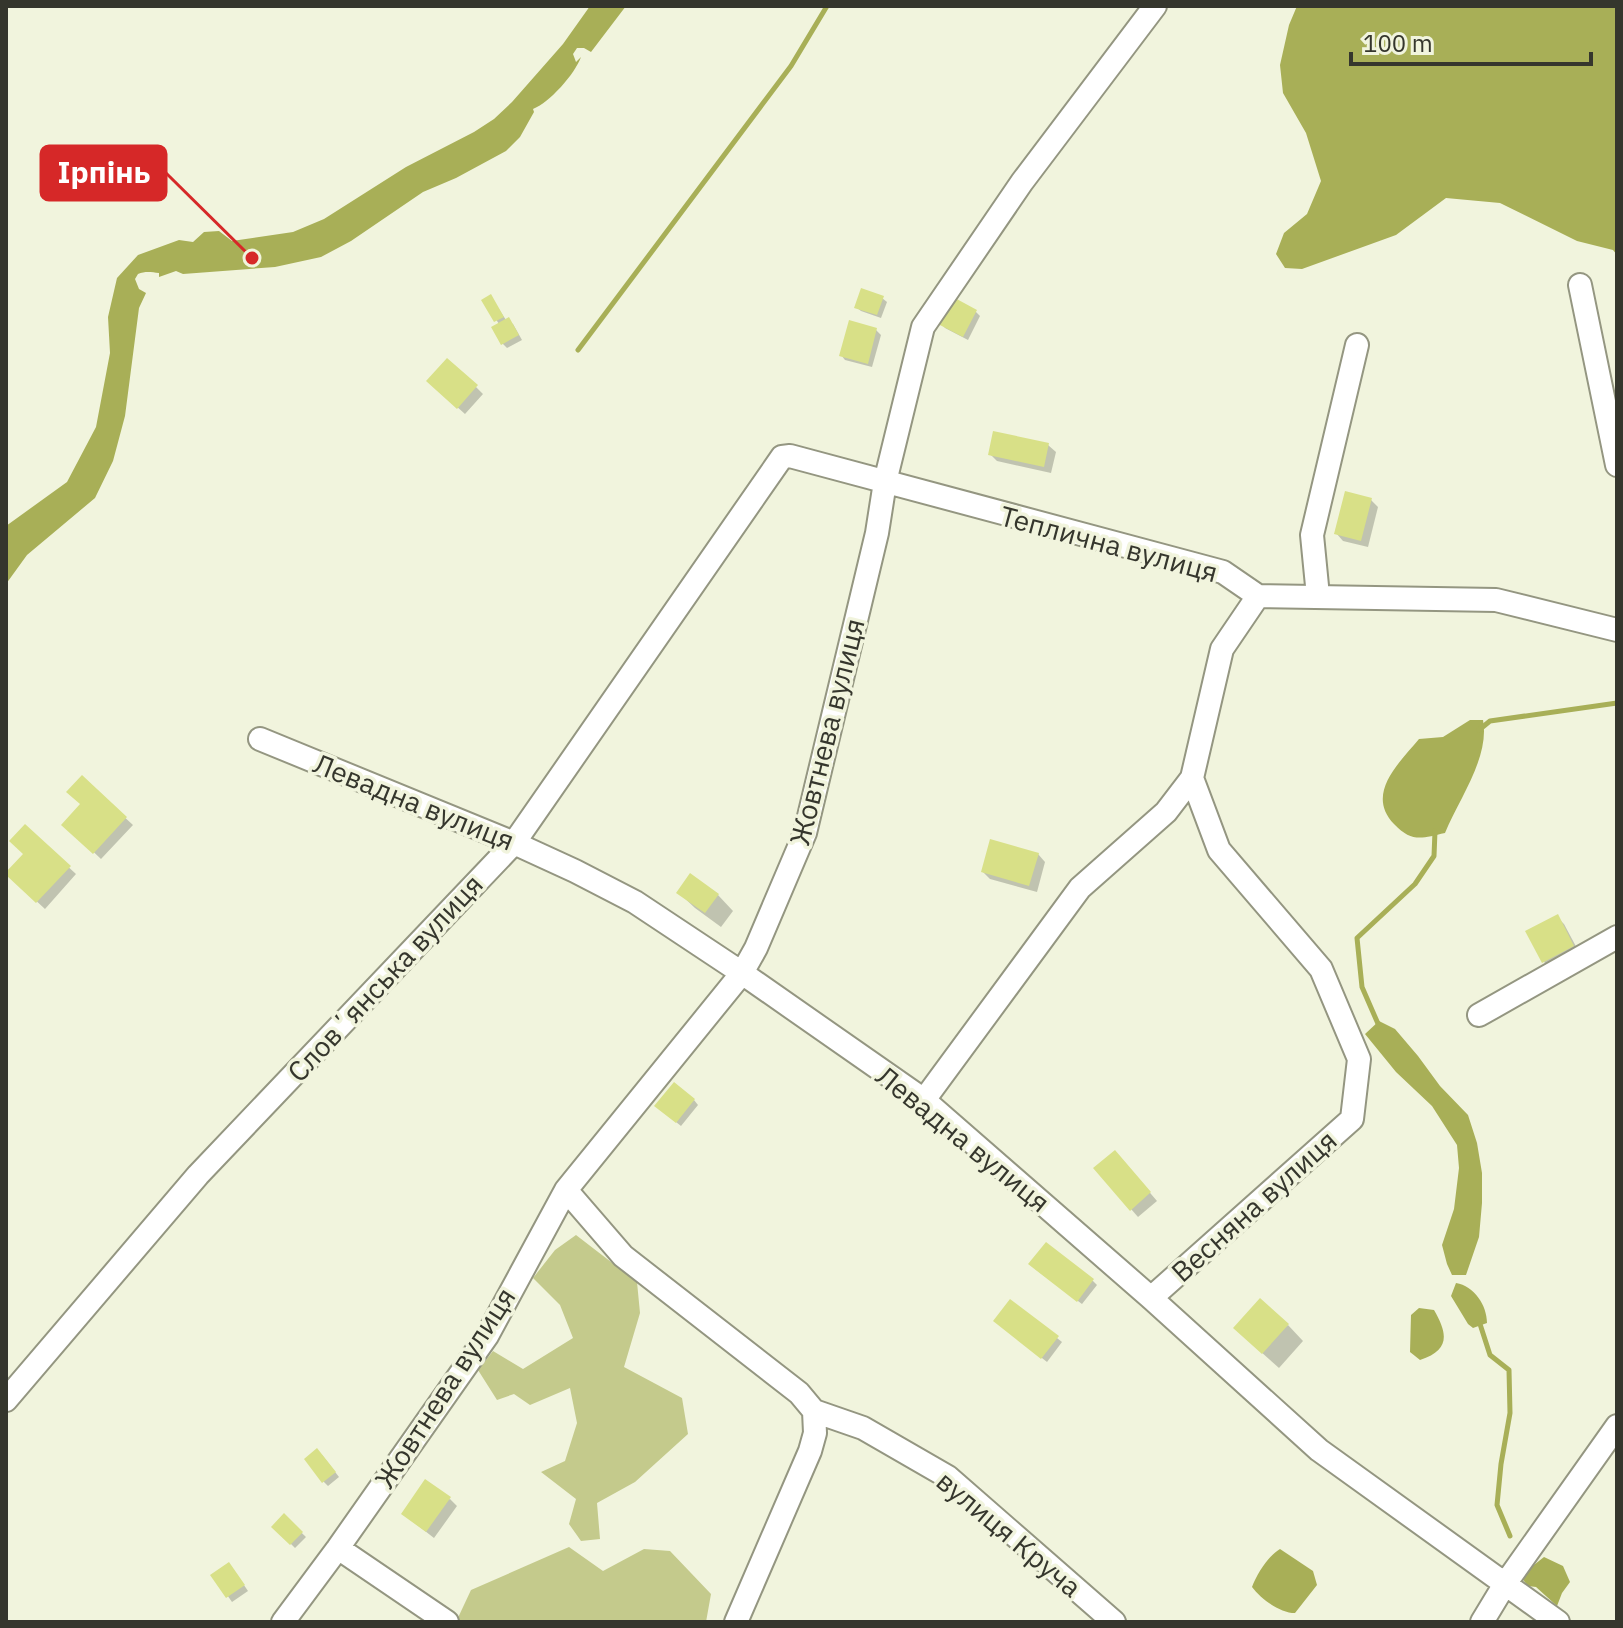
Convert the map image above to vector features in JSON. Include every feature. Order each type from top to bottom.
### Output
[{"type":"street","name":"Жовтнева вулиця","points":[[283,1622],[487,1336],[566,1190],[742,973],[756,948],[805,833],[923,327],[1022,182],[1155,6]]},
{"type":"street","points":[[1580,285],[1617,465]]},
{"type":"street","points":[[1318,596],[1312,535],[1357,345]]},
{"type":"street","name":"Теплична вулиця","points":[[790,456],[1223,572],[1258,596]]},
{"type":"street","name":"Словʼянська вулиця","points":[[6,1400],[198,1175],[514,843],[777,463],[782,457],[790,456]]},
{"type":"street","points":[[924,1100],[1080,888],[1166,812],[1192,778],[1222,649],[1258,596],[1496,600],[1617,630]]},
{"type":"street","name":"Левадна вулиця","points":[[260,739],[514,843],[635,902],[742,973],[924,1100],[1319,1450],[1558,1622]]},
{"type":"street","name":"Весняна вулиця","points":[[1151,1298],[1352,1119],[1359,1059],[1321,969],[1219,850],[1192,778]]},
{"type":"street","points":[[1479,1015],[1617,937]]},
{"type":"street","name":"вулиця Круча","points":[[566,1190],[623,1256],[799,1393],[814,1411],[863,1428],[948,1477],[1114,1622]]},
{"type":"street","points":[[736,1622],[810,1451],[815,1433],[814,1411]]},
{"type":"street","points":[[1482,1622],[1505,1584],[1617,1426]]},
{"type":"street","points":[[338,1548],[447,1622]]},
{"type":"shaded area","points":[[590,6],[626,6],[591,52],[577,48],[573,54],[576,62],[581,57],[573,71],[554,94],[533,109],[520,137],[506,151],[423,192],[351,241],[321,257],[275,267],[183,274],[176,271],[159,277],[159,273],[138,274],[135,279],[139,289],[146,293],[139,308],[125,416],[113,461],[95,498],[27,555],[6,584],[6,526],[67,482],[96,427],[110,353],[108,317],[117,278],[138,255],[179,240],[193,242],[204,232],[219,231],[232,241],[293,232],[324,219],[406,167],[494,119],[563,44]]},
{"type":"shaded area","points":[[1297,6],[1617,6],[1617,255],[1613,250],[1577,241],[1500,203],[1446,198],[1396,235],[1302,269],[1285,268],[1276,254],[1284,233],[1307,214],[1321,181],[1306,133],[1283,93],[1280,65],[1289,25]]},
{"type":"shaded area","points":[[1470,720],[1483,720],[1482,748],[1472,778],[1445,833],[1424,837],[1406,834],[1386,813],[1383,801],[1388,779],[1419,739],[1443,737]]},
{"type":"shaded area","points":[[1379,1021],[1395,1029],[1440,1086],[1468,1115],[1482,1173],[1482,1203],[1479,1237],[1466,1275],[1452,1275],[1442,1245],[1454,1209],[1459,1168],[1457,1145],[1432,1106],[1396,1072],[1365,1034]]},
{"type":"shaded area","points":[[576,1235],[637,1282],[640,1313],[624,1367],[682,1398],[688,1434],[635,1482],[597,1503],[600,1539],[581,1541],[569,1524],[576,1499],[541,1472],[565,1461],[577,1423],[570,1388],[530,1405],[514,1394],[497,1400],[478,1370],[493,1351],[523,1369],[573,1338],[560,1305],[533,1278],[555,1250]]},
{"type":"shaded area","points":[[1456,1283],[1478,1297],[1487,1323],[1473,1328],[1468,1324],[1451,1296]]},
{"type":"shaded area","points":[[1419,1308],[1434,1310],[1444,1334],[1437,1351],[1420,1360],[1410,1352],[1411,1315]]},
{"type":"shaded area","points":[[569,1547],[603,1571],[644,1549],[670,1551],[711,1594],[706,1622],[456,1622],[471,1590]]},
{"type":"shaded area","points":[[1280,1549],[1313,1571],[1317,1585],[1295,1613],[1271,1604],[1252,1587],[1263,1566]]},
{"type":"shaded area","points":[[1544,1557],[1563,1566],[1570,1582],[1557,1606],[1536,1587],[1528,1586],[1520,1576]]},
{"type":"building","points":[[861,288],[884,296],[877,315],[854,308]]},
{"type":"building","points":[[491,294],[504,317],[494,322],[481,300]]},
{"type":"building","points":[[953,297],[977,310],[963,337],[938,324]]},
{"type":"building","points":[[509,317],[519,335],[501,345],[491,327]]},
{"type":"building","points":[[849,320],[877,328],[868,364],[839,356]]},
{"type":"building","points":[[447,358],[478,385],[457,409],[426,381]]},
{"type":"building","points":[[993,431],[1049,443],[1044,467],[988,455]]},
{"type":"building","points":[[1345,491],[1372,498],[1361,541],[1334,534]]},
{"type":"building","points":[[82,775],[127,817],[93,854],[61,825],[80,804],[66,792]]},
{"type":"building","points":[[25,824],[71,866],[36,903],[6,875],[23,854],[9,841]]},
{"type":"building","points":[[990,839],[1039,853],[1029,886],[981,872]]},
{"type":"building","points":[[690,873],[719,894],[705,913],[676,893]]},
{"type":"building","points":[[1558,914],[1574,946],[1542,963],[1525,931]]},
{"type":"building","points":[[674,1082],[695,1099],[676,1123],[654,1106]]},
{"type":"building","points":[[1115,1150],[1151,1192],[1130,1211],[1093,1168]]},
{"type":"building","points":[[1046,1242],[1094,1279],[1077,1302],[1028,1264]]},
{"type":"building","points":[[1260,1298],[1289,1324],[1262,1354],[1233,1328]]},
{"type":"building","points":[[1010,1299],[1059,1336],[1041,1359],[993,1321]]},
{"type":"building","points":[[317,1448],[336,1472],[322,1483],[304,1459]]},
{"type":"building","points":[[425,1479],[451,1497],[426,1532],[401,1514]]},
{"type":"building","points":[[284,1513],[303,1532],[290,1545],[271,1527]]},
{"type":"building","points":[[229,1562],[245,1585],[226,1598],[210,1575]]},
{"type":"waterway","points":[[578,350],[791,66],[827,6]]},
{"type":"waterway","points":[[1479,730],[1490,721],[1617,703]]},
{"type":"waterway","points":[[1379,1026],[1362,987],[1357,938],[1415,884],[1434,856],[1435,831]]},
{"type":"waterway","points":[[1480,1324],[1490,1355],[1509,1370],[1510,1413],[1497,1505],[1510,1536]]},
{"type":"place","name":"Ірпінь","points":[[252,258]]}]
